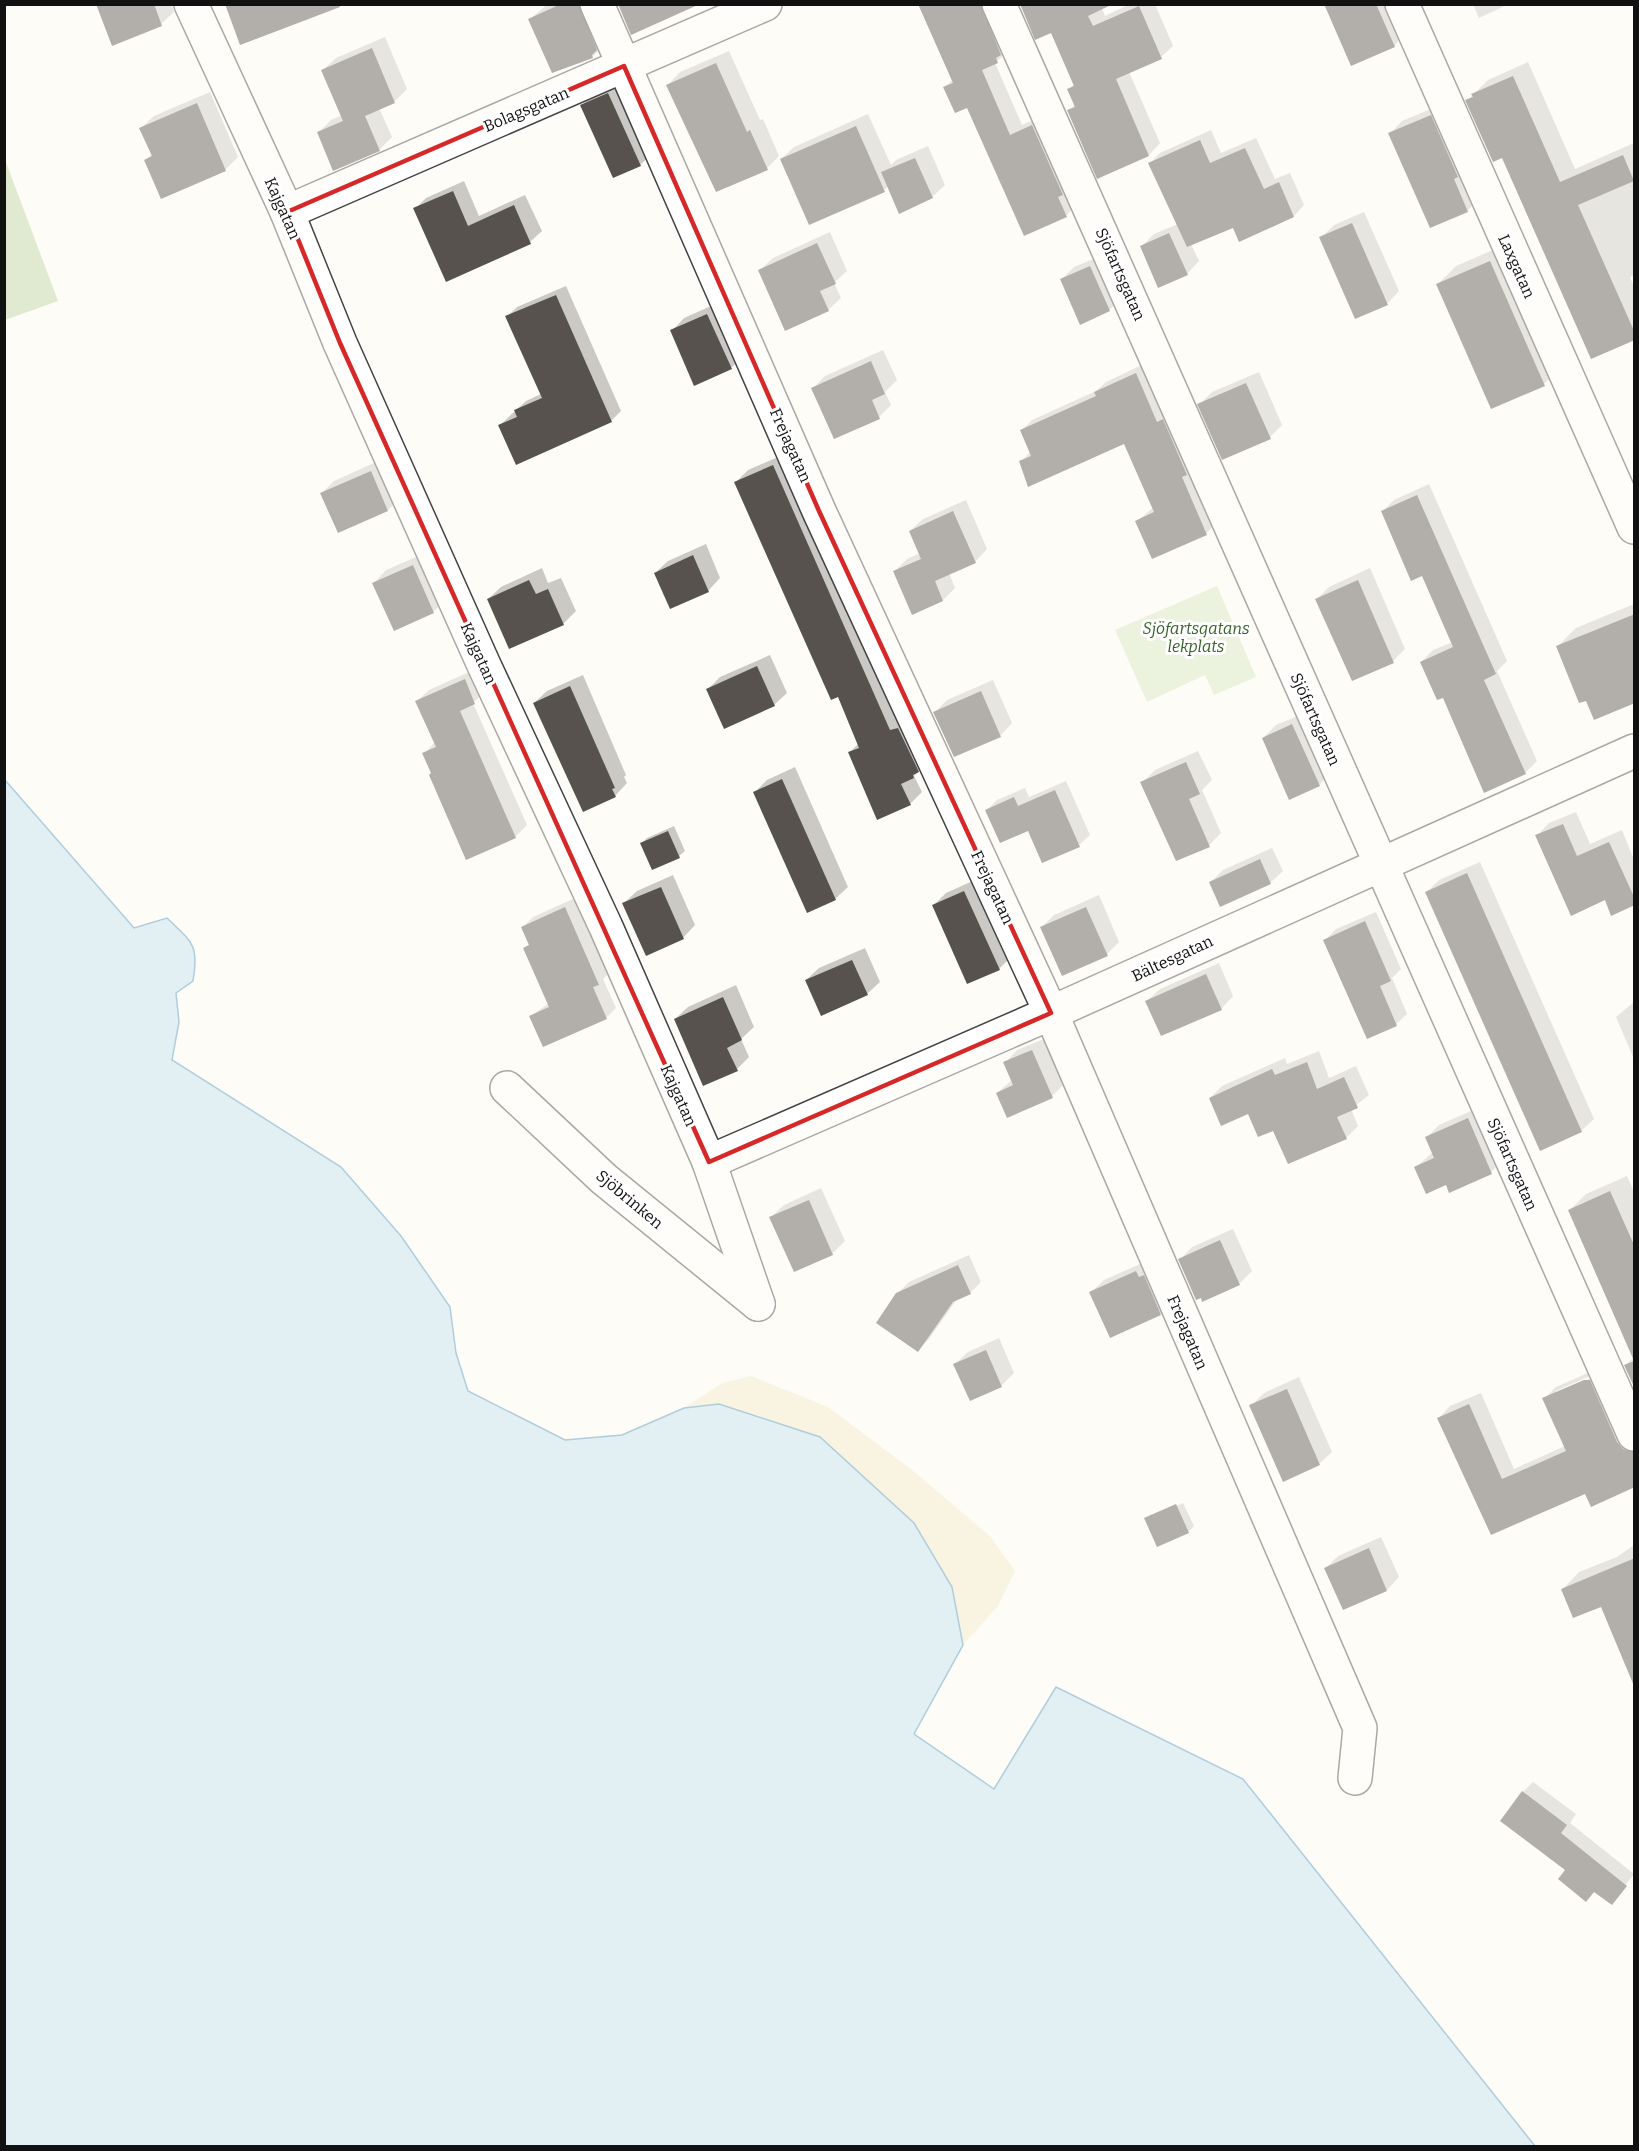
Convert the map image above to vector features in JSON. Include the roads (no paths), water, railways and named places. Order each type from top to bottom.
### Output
[{"type":"street","name":"Kajgatan","points":[[191,4],[287,212],[340,343],[606,927],[709,1162],[758,1304]]},
{"type":"street","name":"Frejagatan","points":[[597,4],[819,511],[1051,1013],[1360,1728],[1355,1778]]},
{"type":"street","name":"Bolagsgatan","points":[[287,212],[765,4]]},
{"type":"street","name":"Sjöfartsgatan","points":[[999,4],[1128,289],[1380,863],[1635,1434]]},
{"type":"street","name":"Laxgatan","points":[[1402,4],[1635,527]]},
{"type":"street","name":"Bältesgatan","points":[[709,1162],[1051,1013],[1380,863],[1635,751]]},
{"type":"street","name":"Sjöbrinken","points":[[507,1088],[604,1179],[758,1304]]},
{"type":"water","points":[[5,780],[134,928],[167,918],[188,939],[194,952],[195,969],[193,981],[176,993],[179,1022],[172,1060],[341,1167],[401,1236],[450,1307],[456,1353],[468,1391],[565,1440],[622,1435],[684,1408],[719,1404],[820,1437],[914,1523],[952,1587],[963,1645],[914,1734],[994,1789],[1056,1687],[1243,1779],[1535,2146],[5,2146]]},
{"type":"park label","name":"Sjöfartsgatans lekplats","points":[[1196,637]]}]
